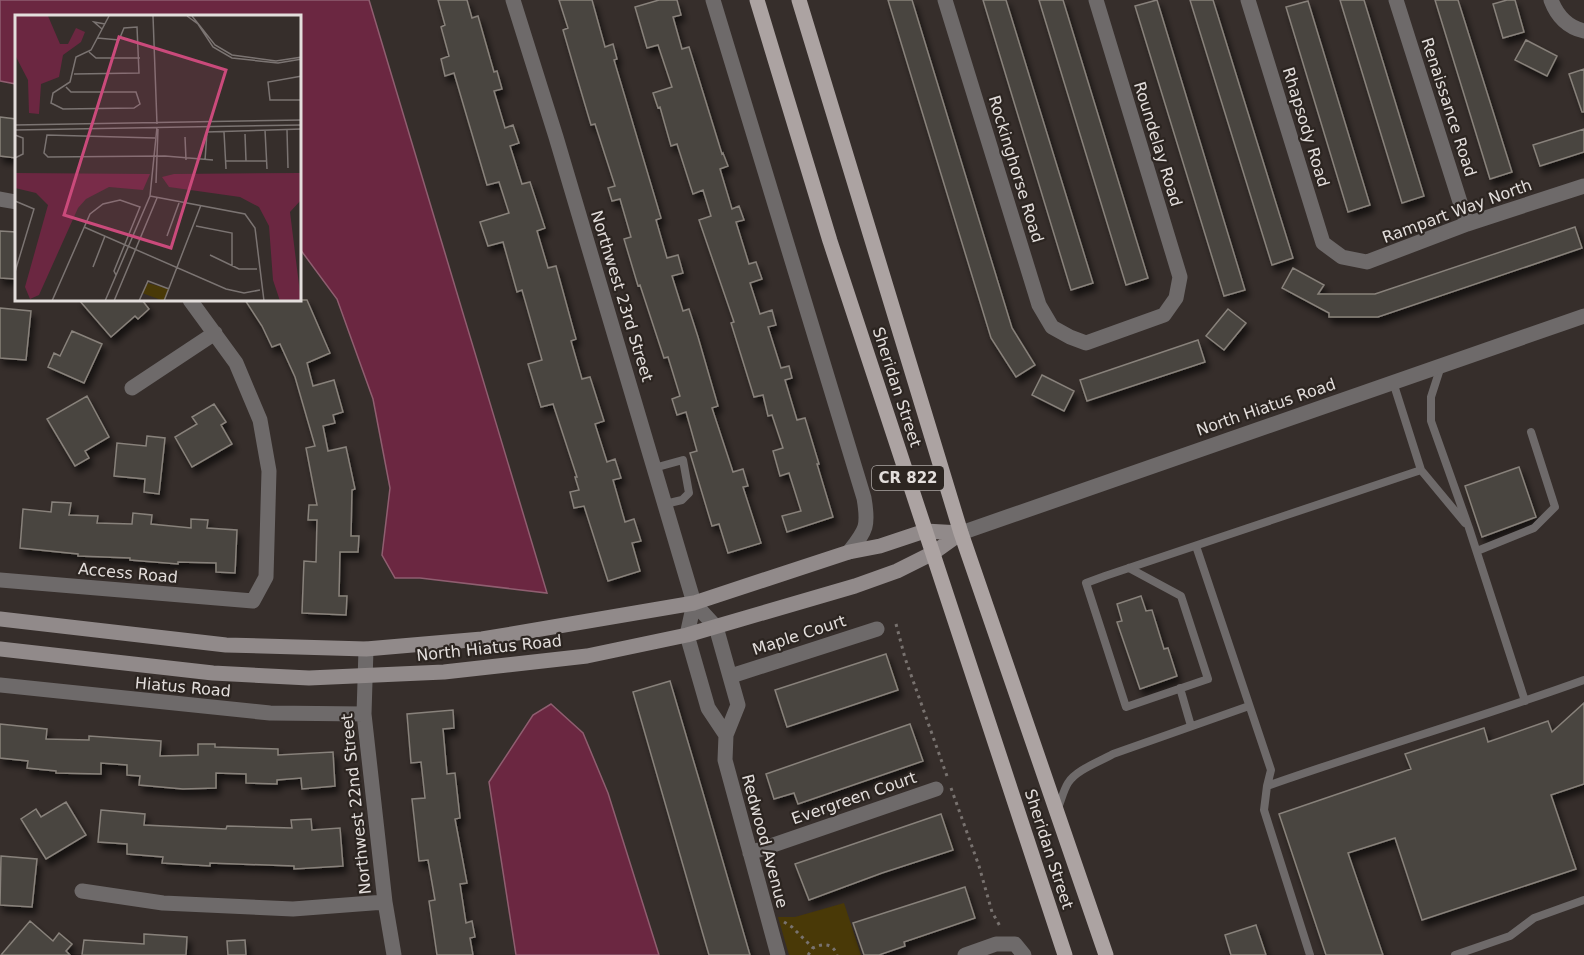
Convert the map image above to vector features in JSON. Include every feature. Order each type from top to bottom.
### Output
[{"type":"main road","name":"Sheridan Street","points":[[757,0],[830,240],[1065,955]]},
{"type":"main road","name":"Sheridan Street","points":[[799,0],[961,533],[1106,955]]},
{"type":"main road","name":"North Hiatus Road","points":[[0,619],[226,645],[366,649],[482,639],[694,603],[849,552],[880,546],[925,531],[961,533]]},
{"type":"main road","name":"North Hiatus Road","points":[[0,649],[213,674],[309,678],[444,672],[588,656],[687,635],[855,586],[897,571],[933,553],[961,533]]},
{"type":"street","name":"Northwest 23rd Street","points":[[513,0],[694,603]]},
{"type":"street","points":[[713,0],[864,498],[867,515],[864,533],[849,552]]},
{"type":"street","name":"Rockinghorse Road","points":[[945,0],[1039,305],[1052,327],[1086,343],[1164,315],[1176,298]]},
{"type":"street","name":"Roundelay Road","points":[[1096,0],[1180,277],[1176,298]]},
{"type":"street","name":"Rhapsody Road","points":[[1248,0],[1323,243],[1342,257]]},
{"type":"street","name":"Renaissance Road","points":[[1396,0],[1467,224]]},
{"type":"street","points":[[1551,0],[1554,9],[1569,26],[1584,31]]},
{"type":"street","name":"Rampart Way North","points":[[1342,257],[1367,262],[1467,224],[1584,186]]},
{"type":"street","points":[[0,199],[15,201]]},
{"type":"street","points":[[132,388],[215,333],[192,302]]},
{"type":"street","name":"North Hiatus Road","points":[[961,533],[1584,316]]},
{"type":"street","name":"Access Road","points":[[0,580],[253,601],[266,577],[269,471],[260,420],[236,363],[215,333]]},
{"type":"street","points":[[694,603],[687,635],[708,708],[726,735]]},
{"type":"street","name":"Redwood Avenue","points":[[694,603],[716,627],[738,705],[726,735],[725,760],[778,955]]},
{"type":"street","name":"Maple Court","points":[[731,676],[877,629]]},
{"type":"street","name":"Northwest 22nd Street","points":[[366,649],[364,714],[385,902],[394,955]]},
{"type":"street","name":"Hiatus Road","points":[[0,685],[270,713],[364,714]]},
{"type":"street","name":"Evergreen Court","points":[[750,853],[936,789]]},
{"type":"street","points":[[82,891],[163,903],[293,909],[385,902]]},
{"type":"street","points":[[966,955],[996,944],[1020,949]]},
{"type":"lane","points":[[1441,366],[1431,397],[1431,421],[1477,550],[1525,701]]},
{"type":"lane","points":[[1393,382],[1421,470],[1469,528]]},
{"type":"lane","points":[[1477,550],[1534,528],[1555,507],[1531,432]]},
{"type":"lane","points":[[654,468],[683,460],[689,493],[682,500],[665,504]]},
{"type":"lane","points":[[1129,568],[1181,596],[1208,679],[1126,707],[1086,583],[1129,568],[1421,470]]},
{"type":"lane","points":[[1196,546],[1271,770],[1264,810],[1310,955]]},
{"type":"lane","points":[[1267,786],[1584,680]]},
{"type":"lane","points":[[1180,688],[1191,726]]},
{"type":"lane","points":[[1057,812],[1068,783],[1093,765],[1113,754],[1249,705]]},
{"type":"lane","points":[[1455,955],[1510,936],[1534,918],[1584,900]]},
{"type":"path","points":[[768,919],[783,921],[813,948]]},
{"type":"path","points":[[808,955],[813,948],[826,945],[831,946],[837,955]]},
{"type":"shaded area","points":[[0,0],[369,0],[547,593],[420,578],[395,578],[382,555],[390,488],[373,399],[337,299],[302,252],[302,15],[15,15],[15,84],[0,81]]},
{"type":"shaded area","points":[[551,704],[583,733],[608,793],[659,955],[516,955],[489,782],[533,715]]},
{"type":"shaded area","points":[[844,903],[861,955],[789,955],[778,917],[795,917]]},
{"type":"building","points":[[438,0],[467,0],[472,18],[478,16],[494,72],[497,71],[502,89],[494,91],[505,128],[513,125],[519,143],[510,146],[522,184],[530,182],[545,228],[537,231],[548,268],[556,266],[576,339],[571,341],[582,379],[590,377],[604,421],[595,424],[607,462],[615,459],[621,478],[613,480],[625,522],[634,519],[641,541],[632,543],[640,571],[608,581],[584,506],[574,508],[570,492],[579,490],[575,477],[577,477],[553,404],[541,407],[528,364],[542,360],[522,290],[517,292],[503,242],[488,246],[480,222],[509,213],[499,182],[487,185],[454,73],[445,76],[441,59],[449,56],[441,27],[445,25]]},
{"type":"building","points":[[559,0],[592,0],[605,47],[613,44],[617,59],[614,60],[661,218],[656,220],[667,258],[678,255],[683,273],[672,276],[683,311],[689,309],[698,337],[718,406],[712,408],[733,472],[743,469],[748,486],[743,487],[761,543],[728,553],[719,524],[712,526],[690,453],[697,451],[686,412],[677,415],[672,399],[680,396],[668,357],[664,358],[640,285],[638,286],[624,239],[631,237],[620,199],[612,201],[608,188],[615,186],[595,124],[591,125],[563,30],[568,28]]},
{"type":"building","points":[[659,0],[677,0],[681,15],[673,17],[682,49],[689,47],[722,154],[728,166],[720,169],[732,209],[739,206],[744,220],[736,222],[749,264],[756,262],[762,279],[750,283],[760,314],[772,310],[776,325],[768,327],[781,368],[789,366],[792,378],[785,380],[797,420],[805,418],[833,517],[787,532],[782,516],[801,511],[789,473],[780,476],[773,451],[783,448],[772,415],[768,416],[763,395],[754,397],[731,323],[734,322],[699,220],[711,216],[703,190],[693,194],[677,144],[671,146],[660,107],[658,108],[653,93],[672,87],[658,45],[647,48],[635,7]]},
{"type":"building","points":[[888,0],[912,0],[1012,328],[1035,365],[1016,377],[991,338]]},
{"type":"building","points":[[983,0],[1006,0],[1093,283],[1071,290]]},
{"type":"building","points":[[1039,0],[1063,0],[1148,278],[1126,285]]},
{"type":"building","points":[[1157,0],[1245,290],[1224,296],[1135,6]]},
{"type":"building","points":[[1190,0],[1213,0],[1293,258],[1272,265]]},
{"type":"building","points":[[1340,0],[1364,0],[1424,196],[1402,203]]},
{"type":"building","points":[[1435,0],[1458,0],[1512,172],[1490,179]]},
{"type":"building","points":[[1515,0],[1524,32],[1503,38],[1493,4]]},
{"type":"building","points":[[1308,1],[1370,205],[1348,212],[1286,7]]},
{"type":"building","points":[[1526,40],[1557,56],[1547,76],[1515,60]]},
{"type":"building","points":[[1584,69],[1584,112],[1582,112],[1569,74]]},
{"type":"building","points":[[0,117],[15,119],[15,158],[0,156]]},
{"type":"building","points":[[1584,129],[1584,152],[1540,166],[1533,145]]},
{"type":"building","points":[[1575,227],[1582,248],[1378,317],[1329,317],[1329,313],[1282,288],[1293,268],[1324,285],[1318,294],[1375,294]]},
{"type":"building","points":[[0,231],[15,232],[15,279],[0,278]]},
{"type":"building","points":[[302,300],[307,300],[330,353],[307,363],[313,386],[334,380],[343,412],[333,415],[335,423],[323,426],[328,451],[346,447],[355,489],[352,490],[351,536],[359,536],[358,552],[340,552],[339,596],[347,596],[346,615],[302,613],[304,561],[316,562],[317,520],[308,520],[309,505],[317,505],[306,448],[315,446],[295,377],[280,344],[272,347],[246,302],[302,302]]},
{"type":"building","points":[[81,302],[144,302],[149,309],[138,319],[135,316],[111,337]]},
{"type":"building","points":[[0,308],[31,311],[26,360],[0,358]]},
{"type":"building","points":[[1228,309],[1246,323],[1224,350],[1206,336]]},
{"type":"building","points":[[72,331],[102,344],[84,383],[48,367],[54,353],[60,356]]},
{"type":"building","points":[[1198,340],[1205,362],[1087,401],[1080,380]]},
{"type":"building","points":[[1042,375],[1074,391],[1064,411],[1032,395]]},
{"type":"building","points":[[87,396],[109,437],[85,451],[89,458],[75,466],[47,419]]},
{"type":"building","points":[[214,404],[226,422],[221,425],[232,444],[192,467],[175,437],[197,424],[192,417]]},
{"type":"building","points":[[147,436],[165,438],[159,494],[144,492],[145,479],[114,476],[117,443],[146,446]]},
{"type":"building","points":[[1519,467],[1536,517],[1482,537],[1465,486]]},
{"type":"building","points":[[52,502],[71,503],[69,515],[98,516],[97,523],[132,524],[133,513],[152,515],[151,524],[191,528],[191,519],[208,520],[207,528],[237,530],[235,573],[216,572],[216,563],[178,562],[178,564],[130,560],[130,558],[78,556],[78,554],[20,548],[23,509],[51,512]]},
{"type":"building","points":[[1141,596],[1146,611],[1152,610],[1164,649],[1168,648],[1177,676],[1140,689],[1117,622],[1122,621],[1117,604]]},
{"type":"building","points":[[886,654],[898,690],[787,727],[775,690]]},
{"type":"building","points":[[670,681],[750,955],[709,955],[633,692]]},
{"type":"building","points":[[1584,703],[1584,784],[1551,795],[1576,869],[1422,920],[1395,838],[1348,853],[1383,955],[1326,955],[1279,814],[1411,769],[1405,754],[1484,728],[1488,742],[1548,721],[1552,732]]},
{"type":"building","points":[[453,710],[454,728],[443,729],[447,774],[455,773],[460,818],[455,819],[467,883],[460,884],[466,923],[472,921],[475,937],[470,938],[473,955],[437,955],[429,901],[435,900],[428,860],[419,861],[412,799],[425,798],[421,762],[411,763],[407,714]]},
{"type":"building","points":[[0,724],[47,729],[46,739],[89,740],[89,736],[161,741],[160,756],[198,755],[198,744],[215,744],[215,747],[278,749],[278,755],[333,752],[335,786],[302,789],[301,778],[277,780],[277,784],[246,783],[246,774],[216,773],[216,788],[183,789],[139,785],[140,776],[127,775],[127,765],[101,763],[101,774],[56,773],[56,771],[27,768],[28,761],[0,758]]},
{"type":"building","points":[[910,724],[923,761],[798,804],[794,793],[774,799],[766,774]]},
{"type":"building","points":[[66,802],[86,835],[46,859],[21,819],[36,809],[41,817]]},
{"type":"building","points":[[101,810],[145,814],[144,825],[226,829],[227,826],[292,828],[291,820],[311,819],[312,830],[340,828],[343,866],[294,869],[294,866],[210,863],[210,866],[162,863],[163,857],[127,854],[127,844],[98,842]]},
{"type":"building","points":[[941,814],[953,850],[809,900],[795,864]]},
{"type":"building","points":[[1,856],[37,859],[32,907],[0,905]]},
{"type":"building","points":[[965,887],[975,918],[904,942],[905,946],[879,955],[864,955],[853,923]]},
{"type":"building","points":[[30,921],[53,941],[59,933],[72,944],[66,951],[70,955],[1,955]]},
{"type":"building","points":[[1256,925],[1266,955],[1231,955],[1225,935]]},
{"type":"building","points":[[144,934],[187,937],[186,955],[82,955],[84,940],[144,944]]},
{"type":"building","points":[[245,940],[246,955],[228,955],[227,941]]}]
